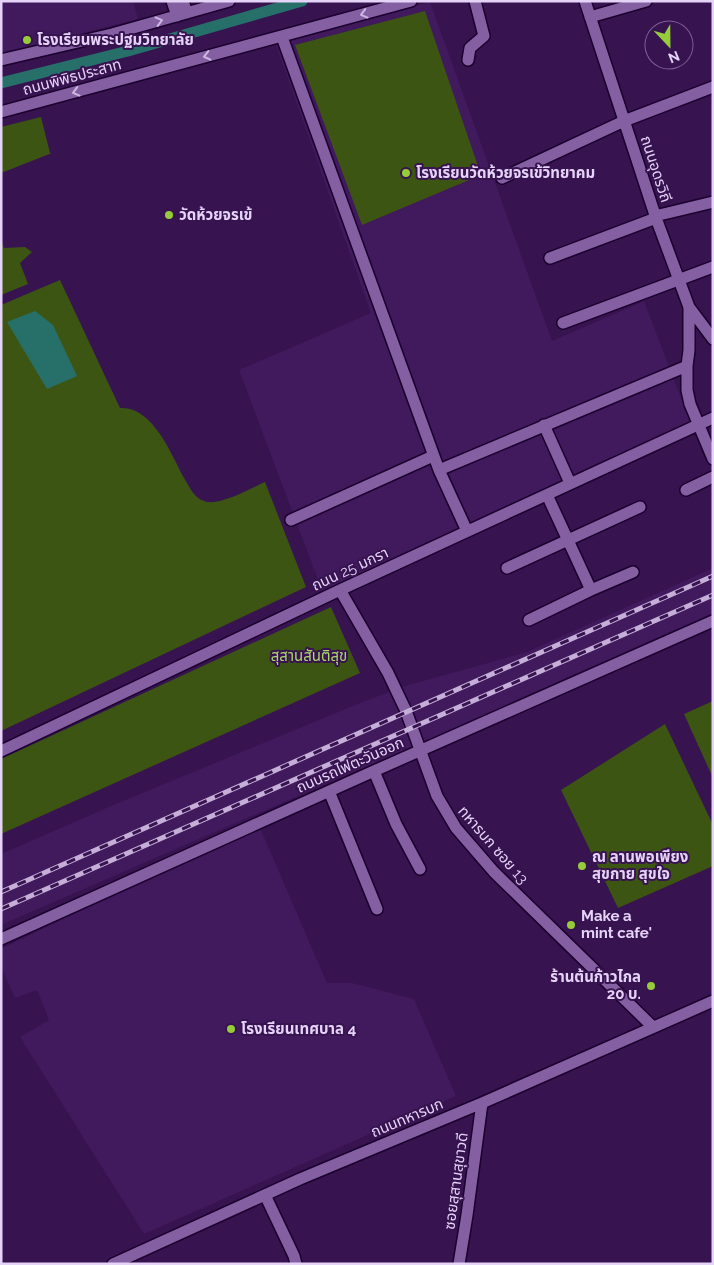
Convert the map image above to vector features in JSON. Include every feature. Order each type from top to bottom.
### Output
[{"type":"street","points":[[172,1],[182,15]]},
{"type":"street","points":[[182,15],[183,1]]},
{"type":"street","points":[[1,60],[112,34],[229,1]]},
{"type":"street","name":"ถนนพิพิธประสาท","points":[[1,112],[411,1]]},
{"type":"street","points":[[468,60],[470,48],[484,36],[475,1]]},
{"type":"street","name":"ถนนอุดรวิถี","points":[[585,1],[656,217],[689,307],[713,339]]},
{"type":"street","points":[[590,17],[646,1]]},
{"type":"street","points":[[282,37],[433,456],[467,531]]},
{"type":"street","points":[[502,178],[624,121],[713,87]]},
{"type":"street","points":[[550,258],[656,217],[713,202]]},
{"type":"street","points":[[563,323],[713,267]]},
{"type":"street","points":[[689,307],[689,350],[686,366],[687,390],[690,404],[713,459]]},
{"type":"street","points":[[439,470],[686,366]]},
{"type":"street","name":"ถนน 25 มกรา","points":[[1,751],[340,590],[713,418]]},
{"type":"street","points":[[544,425],[570,483]]},
{"type":"street","points":[[291,520],[433,456]]},
{"type":"street","points":[[686,490],[713,477]]},
{"type":"street","points":[[547,495],[591,590]]},
{"type":"street","points":[[508,568],[640,507]]},
{"type":"street","points":[[529,620],[633,572]]},
{"type":"street","name":"ทหารบก ซอย 13","points":[[340,590],[388,673],[421,750],[437,796],[456,828],[494,872],[653,1027]]},
{"type":"street","name":"ถนนรถไฟตะวันออก","points":[[1,939],[713,621]]},
{"type":"street","points":[[374,771],[396,824],[420,868]]},
{"type":"street","points":[[329,791],[377,909]]},
{"type":"street","name":"ถนนทหารบก","points":[[113,1264],[265,1195],[482,1103],[713,1001]]},
{"type":"street","name":"ซอยสุสานสุขาวดี","points":[[459,1264],[482,1103]]},
{"type":"street","points":[[265,1195],[296,1264]]},
{"type":"shaded area","name":"โรงเรียนพระปฐมวิทยาลัย","points":[[1,1],[133,1],[138,19],[1,54]]},
{"type":"shaded area","name":"โรงเรียนวัดห้วยจรเข้วิทยาคม","points":[[430,2],[552,341],[644,301],[690,422],[323,593],[239,370],[371,313],[276,45]]},
{"type":"shaded area","points":[[35,311],[53,325],[77,376],[47,389],[7,322]]},
{"type":"shaded area","points":[[713,568],[713,616],[1,925],[1,854],[111,806],[360,703],[405,686],[527,652]]},
{"type":"shaded area","name":"โรงเรียนเทศบาล 4","points":[[258,823],[327,983],[352,983],[414,999],[456,1096],[144,1234],[20,1037],[49,1020],[37,990],[15,998],[1,967],[1,949]]},
{"type":"green space","points":[[425,11],[481,175],[362,225],[295,45]]},
{"type":"green space","points":[[41,117],[50,153],[52,153],[1,173],[1,127]]},
{"type":"green space","points":[[1,240],[4,248],[25,247],[32,252],[20,263],[28,284],[1,295]]},
{"type":"green space","points":[[60,280],[120,408],[132,409],[142,415],[160,433],[184,478],[197,497],[204,501],[217,501],[235,496],[265,482],[306,587],[1,731],[1,305]]},
{"type":"green space","name":"สุสานสันติสุข","points":[[331,607],[360,673],[1,834],[1,759]]},
{"type":"green space","points":[[713,701],[713,778],[684,714]]},
{"type":"green space","points":[[665,724],[713,825],[713,866],[618,908],[561,790]]},
{"type":"waterway","points":[[1,83],[128,51],[302,1]]},
{"type":"railway","points":[[1,892],[713,576]]},
{"type":"railway","points":[[1,909],[713,595]]},
{"type":"place","name":"โรงเรียนพระปฐมวิทยาลัย","points":[[27,40]]},
{"type":"place","name":"โรงเรียนวัดห้วยจรเข้วิทยาคม","points":[[406,173]]},
{"type":"place","name":"วัดห้วยจรเข้","points":[[169,215]]},
{"type":"place","name":"ณ ลานพอเพียง สุขกาย สุขใจ","points":[[582,866]]},
{"type":"place","name":"Make a mint cafe'","points":[[571,925]]},
{"type":"place","name":"ร้านต้นก้าวไกล 20 บ.","points":[[651,986]]},
{"type":"place","name":"โรงเรียนเทศบาล 4","points":[[231,1029]]}]
